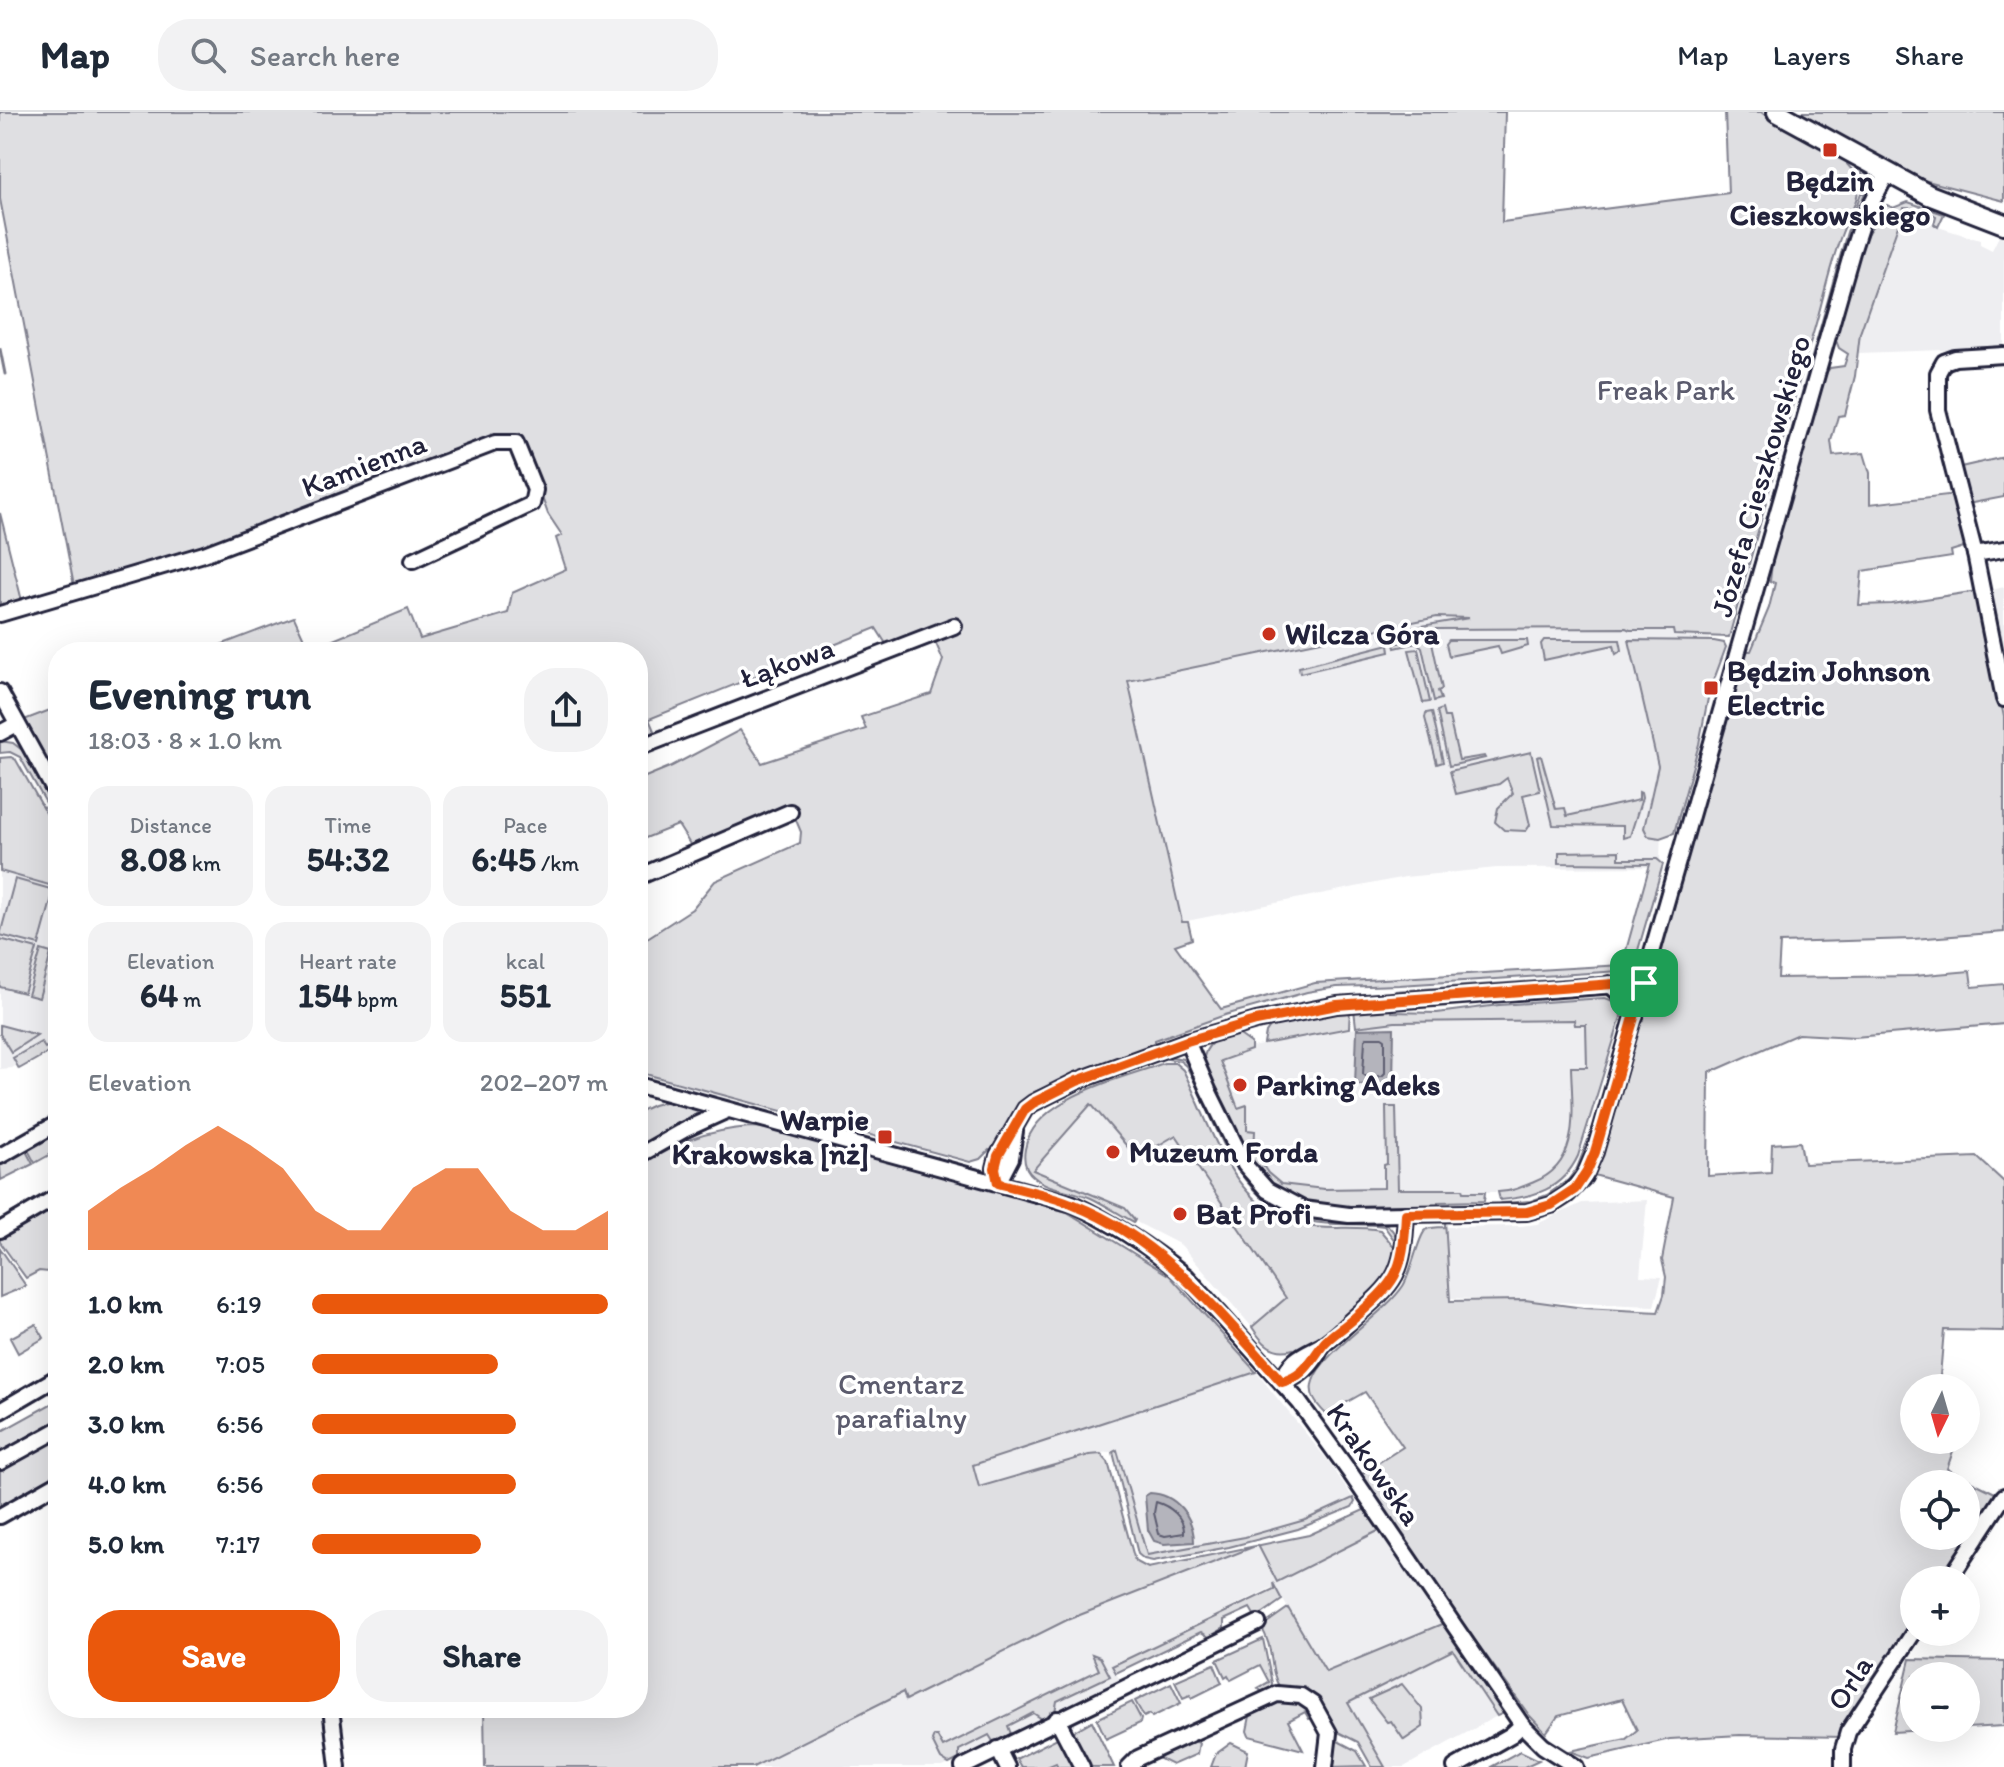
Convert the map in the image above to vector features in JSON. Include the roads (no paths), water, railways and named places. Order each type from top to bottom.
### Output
[{"type":"street","points":[[1777,112],[1929,195],[2004,224]]},
{"type":"street","name":"Józefa Cieszkowskiego","points":[[1187,1041],[1245,1165],[1267,1190],[1290,1204],[1315,1212],[1527,1212],[1551,1205],[1568,1194],[1584,1177],[1592,1162],[1635,1017],[1852,252],[1862,221],[1888,172]]},
{"type":"street","points":[[2004,355],[1955,358],[1944,362],[1938,373],[1938,410],[1975,554],[2004,699]]},
{"type":"street","name":"Kamienna","points":[[0,614],[204,554],[495,443],[516,443],[535,490],[532,504],[413,560]]},
{"type":"street","points":[[1975,554],[2004,549]]},
{"type":"street","name":"Łąkowa","points":[[648,744],[954,626]]},
{"type":"street","points":[[0,692],[48,779]]},
{"type":"street","points":[[0,733],[17,724]]},
{"type":"street","points":[[648,873],[790,812]]},
{"type":"street","points":[[998,1183],[995,1168],[998,1156],[1025,1109],[1057,1089],[1187,1041],[1256,1021],[1337,1005],[1644,983]]},
{"type":"street","points":[[1609,984],[1629,1002],[1635,1017]]},
{"type":"street","name":"Krakowska","points":[[648,1088],[1073,1204],[1103,1218],[1186,1276],[1282,1382],[1351,1474],[1522,1725],[1543,1746],[1576,1767]]},
{"type":"street","points":[[648,1151],[728,1110]]},
{"type":"street","points":[[0,1156],[48,1129]]},
{"type":"street","points":[[0,1230],[48,1202]]},
{"type":"street","points":[[1282,1382],[1286,1369],[1295,1358],[1322,1346],[1380,1296],[1391,1282],[1402,1262],[1406,1214]]},
{"type":"street","points":[[0,1411],[48,1383]]},
{"type":"street","points":[[0,1462],[48,1436]]},
{"type":"street","points":[[0,1516],[48,1489]]},
{"type":"street","points":[[1958,1566],[2004,1496]]},
{"type":"street","points":[[963,1767],[1258,1623]]},
{"type":"street","name":"Orla","points":[[1843,1767],[1843,1749],[1848,1732],[1905,1646]]},
{"type":"street","points":[[1129,1767],[1138,1758],[1277,1694],[1301,1696],[1313,1704],[1329,1733],[1325,1767]]},
{"type":"street","points":[[332,1718],[338,1767]]},
{"type":"street","points":[[1057,1719],[1082,1767]]},
{"type":"street","points":[[1455,1767],[1511,1735],[1522,1725]]},
{"type":"street","points":[[998,1749],[1007,1767]]},
{"type":"water","points":[[1394,1028],[1393,1084],[1355,1085],[1357,1029]]},
{"type":"water","points":[[1150,1493],[1168,1498],[1182,1508],[1191,1524],[1194,1542],[1164,1544],[1154,1541],[1148,1530],[1145,1496]]},
{"type":"waterway","points":[[0,349],[5,374]]},
{"type":"place","name":"Będzin Cieszkowskiego","points":[[1830,150]]},
{"type":"place","name":"Wilcza Góra","points":[[1269,634]]},
{"type":"place","name":"Będzin Johnson Electric","points":[[1711,688]]},
{"type":"place","name":"Parking Adeks","points":[[1240,1085]]},
{"type":"place","name":"Warpie Krakowska [nż]","points":[[885,1137]]},
{"type":"place","name":"Muzeum Forda","points":[[1113,1152]]},
{"type":"place","name":"Bat Profi","points":[[1180,1214]]},
{"type":"park label","name":"Freak Park","points":[[1666,390]]},
{"type":"park label","name":"Cmentarz parafialny","points":[[901,1401]]}]
